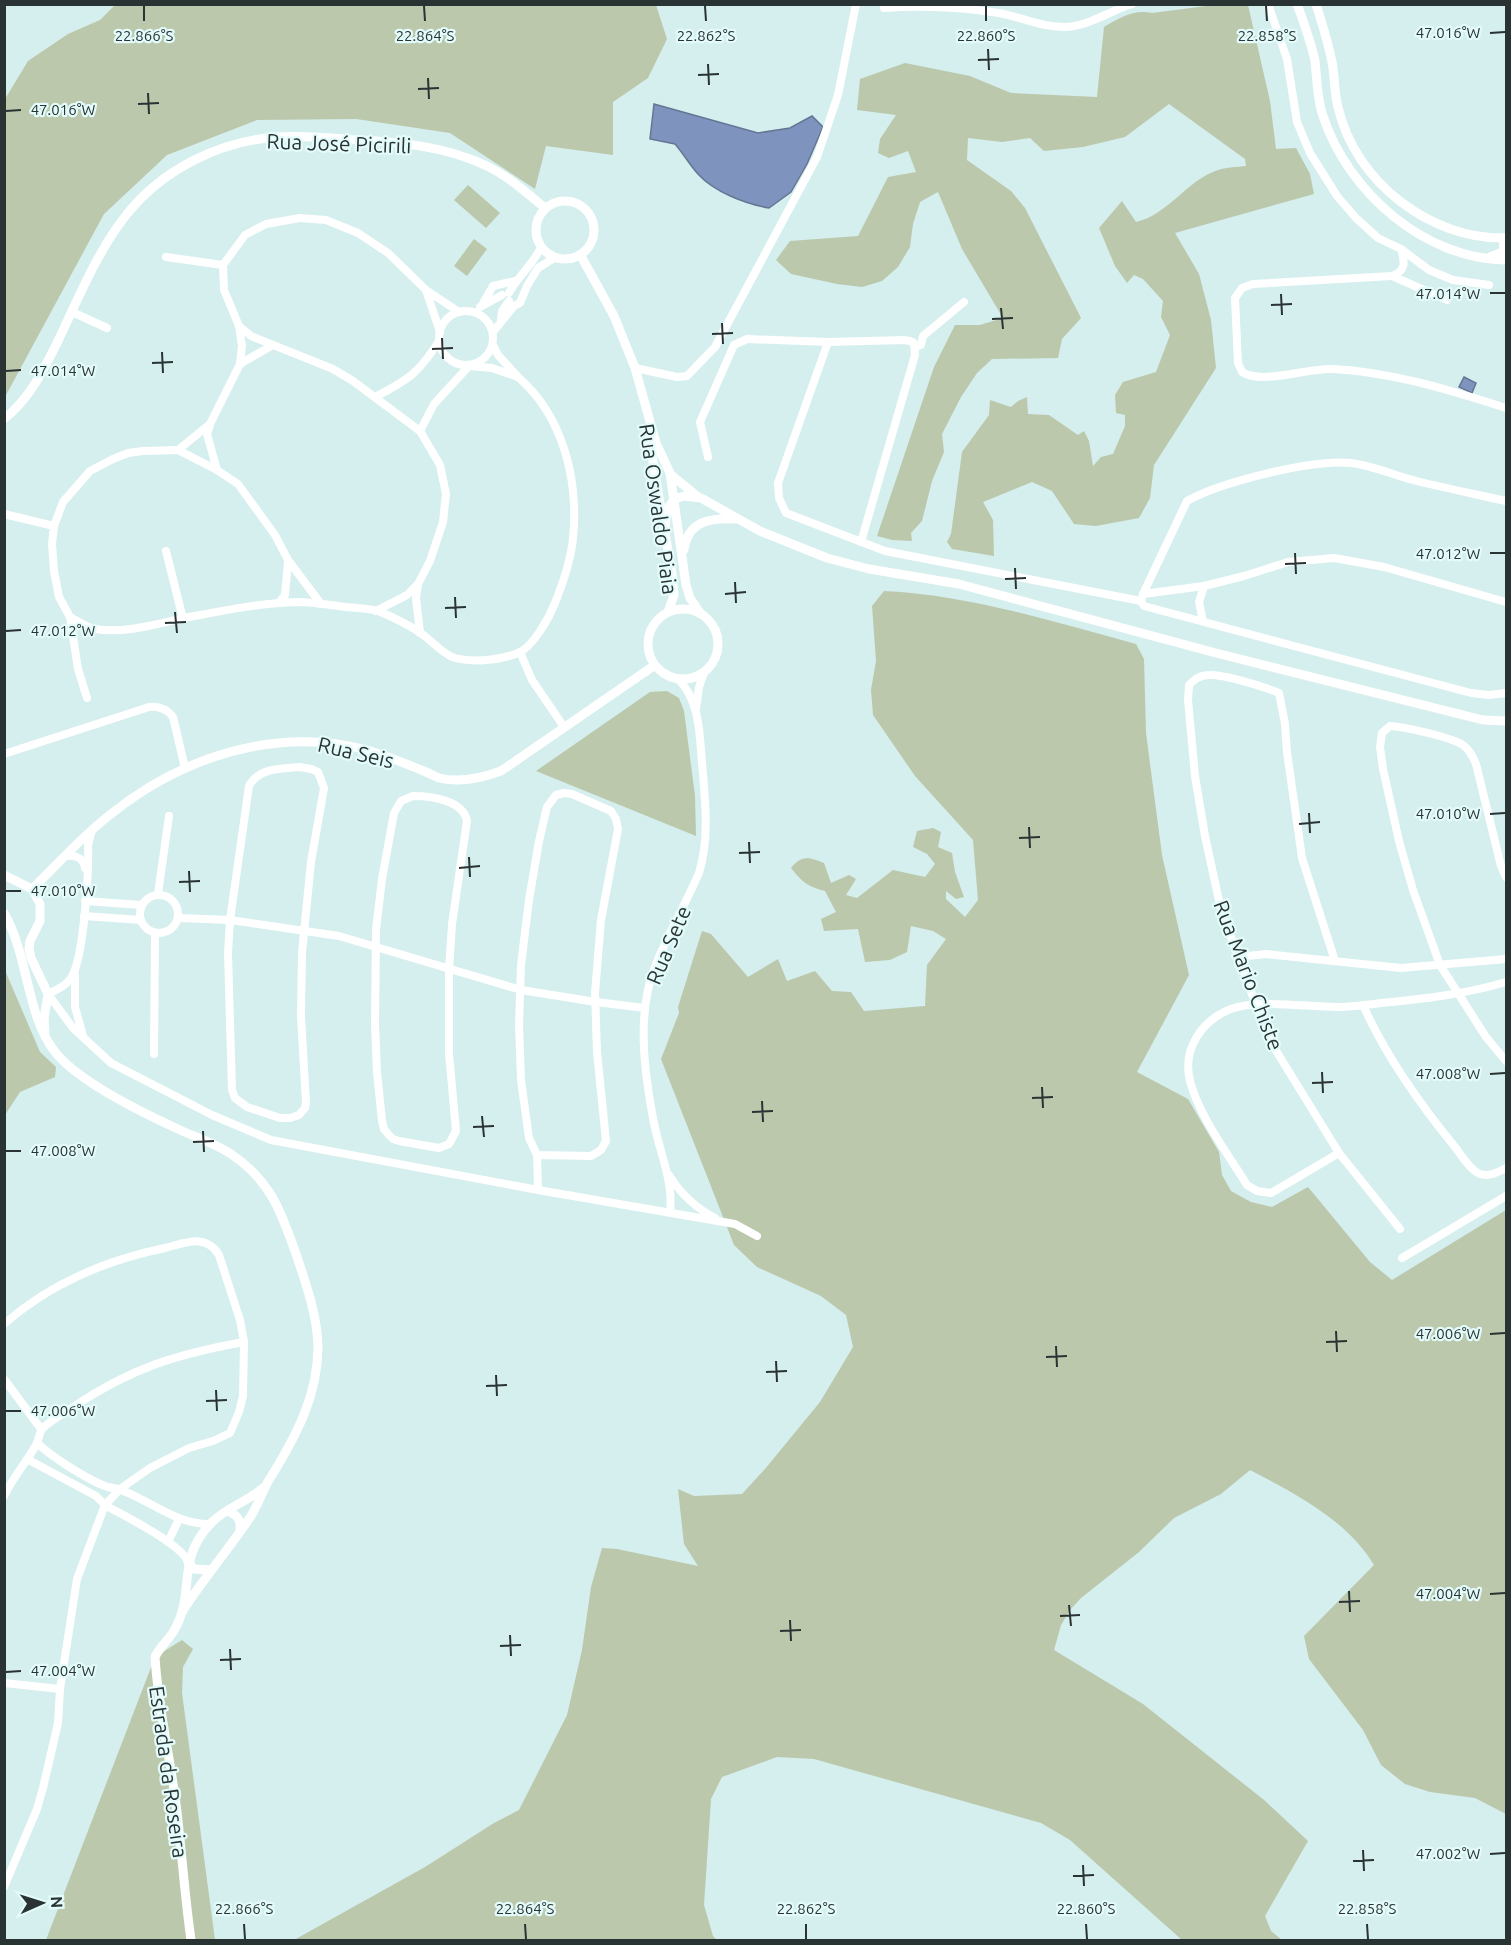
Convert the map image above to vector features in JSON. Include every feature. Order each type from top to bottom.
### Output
[{"type":"street","points":[[634,368],[677,377],[687,376],[715,347],[817,158],[838,95],[856,4]]},
{"type":"street","points":[[884,8],[922,6],[959,8],[1003,14],[1063,27],[1081,24],[1132,4]]},
{"type":"street","points":[[1268,4],[1287,59],[1297,122],[1314,161],[1337,196],[1378,238],[1401,249],[1429,270],[1453,280],[1489,285]]},
{"type":"street","points":[[1297,4],[1314,58],[1322,113],[1336,145],[1354,175],[1387,210],[1412,229],[1439,245],[1485,258],[1506,260]]},
{"type":"street","points":[[1316,4],[1332,63],[1338,107],[1347,134],[1369,169],[1397,199],[1440,226],[1486,237],[1504,238],[1503,252],[1485,258]]},
{"type":"street","name":"Rua José Picirili","points":[[4,419],[19,407],[37,383],[108,241],[128,213],[164,178],[193,160],[243,142],[277,137],[392,142],[426,147],[487,166],[523,189],[545,208]]},
{"type":"street","points":[[564,201],[585,207],[594,224],[594,234],[591,245],[580,256],[566,260],[554,258],[541,247],[536,229],[537,221],[545,208],[564,201]]},
{"type":"street","points":[[217,470],[207,434],[240,364],[242,346],[239,326],[224,290],[223,265],[245,235],[266,224],[300,218],[326,220],[358,233],[388,253],[426,290],[459,312]]},
{"type":"street","points":[[501,320],[502,311],[515,281],[535,260],[541,247]]},
{"type":"street","points":[[1401,249],[1404,267],[1400,273],[1392,276],[1253,284],[1242,288],[1235,298],[1238,363],[1242,372],[1254,377],[1330,369],[1406,378],[1506,408]]},
{"type":"street","name":"Rua Oswaldo Piaia","points":[[580,256],[614,316],[634,368],[656,443],[670,473],[690,598],[702,614]]},
{"type":"street","points":[[166,257],[223,265]]},
{"type":"street","points":[[493,332],[514,306],[520,303],[526,286],[538,268],[554,258]]},
{"type":"street","points":[[1392,276],[1447,300]]},
{"type":"street","points":[[475,312],[483,304],[493,286],[515,281]]},
{"type":"street","points":[[483,304],[509,297],[526,286]]},
{"type":"street","points":[[426,290],[440,332]]},
{"type":"street","points":[[861,542],[915,355],[913,344],[915,334],[923,336],[964,302]]},
{"type":"street","points":[[72,312],[107,328]]},
{"type":"street","points":[[70,617],[94,629],[153,626],[279,603],[321,604],[376,610],[420,633],[454,658],[480,660],[500,658],[520,652],[550,617],[567,570],[573,538],[573,496],[561,437],[545,405],[532,388],[498,356],[493,345],[493,332],[486,319],[475,312],[459,312],[444,323],[439,341],[441,349],[453,362],[492,368],[518,376]]},
{"type":"street","points":[[239,326],[251,336],[333,369],[420,431],[440,465],[446,494],[443,522],[437,543],[418,584],[416,598],[420,633]]},
{"type":"street","points":[[708,457],[700,422],[734,345],[747,339],[913,344]]},
{"type":"street","points":[[375,397],[405,382],[420,368],[439,341]]},
{"type":"street","points":[[828,342],[778,483],[779,498],[786,513],[861,542],[885,550],[1142,597],[1204,586],[1288,562],[1334,558],[1384,567],[1506,602]]},
{"type":"street","points":[[240,364],[271,345]]},
{"type":"street","points":[[420,431],[434,404],[469,366],[484,359],[493,345]]},
{"type":"street","name":"Rua Oswaldo Piaia","points":[[644,404],[674,595],[668,612]]},
{"type":"street","points":[[178,450],[210,424]]},
{"type":"street","points":[[87,698],[78,669],[70,617],[59,597],[54,572],[52,544],[54,526],[63,502],[90,471],[128,453],[178,450],[217,470],[238,484],[275,535],[288,560],[321,604]]},
{"type":"street","points":[[1506,501],[1352,463],[1326,463],[1252,478],[1198,495],[1187,501],[1142,597],[1143,606],[1471,693],[1489,695],[1506,693]]},
{"type":"street","points":[[670,473],[689,491],[782,541],[850,564],[959,584],[1216,653],[1483,720],[1506,722]]},
{"type":"street","points":[[665,535],[666,519],[670,505],[675,499],[684,496],[701,498]]},
{"type":"street","points":[[4,514],[54,526]]},
{"type":"street","points":[[683,563],[685,542],[697,526],[711,519],[740,519]]},
{"type":"street","points":[[166,551],[183,619]]},
{"type":"street","points":[[279,603],[285,595],[288,560]]},
{"type":"street","points":[[376,610],[407,596],[418,584]]},
{"type":"street","points":[[1203,621],[1200,602],[1204,586]]},
{"type":"street","points":[[688,609],[702,614],[715,629],[718,642],[717,656],[704,673],[692,678],[678,679],[666,675],[655,665],[649,653],[649,639],[657,621],[668,612],[688,609]]},
{"type":"street","points":[[520,652],[532,681],[564,727]]},
{"type":"street","name":"Rua Seis","points":[[32,889],[92,829],[143,791],[184,768],[211,758],[248,748],[309,741],[368,750],[437,777],[471,779],[501,771],[655,665]]},
{"type":"street","name":"Rua Sete","points":[[670,1212],[671,1194],[649,1094],[644,1029],[645,1008],[654,970],[696,881],[703,861],[706,834],[705,799],[696,713],[699,687],[704,673]]},
{"type":"street","name":"Rua Mario Chiste","points":[[1335,961],[1302,858],[1279,693],[1269,688],[1211,674],[1197,677],[1189,685],[1188,700],[1195,776],[1221,910],[1238,957],[1275,1049],[1339,1153],[1400,1229]]},
{"type":"street","name":"Rua Sete","points":[[678,679],[689,694],[696,713]]},
{"type":"street","points":[[4,754],[154,706],[165,709],[174,717],[184,768]]},
{"type":"street","points":[[1506,877],[1501,866],[1476,764],[1470,750],[1461,744],[1404,727],[1390,726],[1382,733],[1380,747],[1383,769],[1402,851],[1440,965],[1486,1037],[1506,1061]]},
{"type":"street","points":[[300,767],[318,772],[324,788],[311,862],[304,930],[301,995],[306,1102],[303,1112],[286,1119],[247,1107],[233,1094],[227,991],[230,920],[251,782],[264,772],[300,767]]},
{"type":"street","points":[[537,1155],[591,1156],[604,1146],[606,1135],[597,1052],[596,969],[618,829],[611,811],[568,793],[556,795],[547,807],[529,900],[521,965],[519,1025],[521,1080],[529,1138],[537,1155],[538,1190]]},
{"type":"street","points":[[413,796],[455,804],[464,812],[467,821],[452,924],[449,970],[449,1053],[456,1125],[455,1135],[449,1144],[439,1148],[393,1139],[384,1129],[375,1045],[374,945],[382,879],[394,813],[398,804],[404,798],[413,796]]},
{"type":"street","points":[[159,894],[169,816]]},
{"type":"street","points":[[84,1038],[75,1007],[75,970],[84,916],[88,845],[92,829]]},
{"type":"street","points":[[65,856],[74,856],[83,861],[86,876]]},
{"type":"street","points":[[4,875],[32,889],[39,899],[40,921],[33,933],[29,949],[31,958],[48,994],[84,1038],[111,1063],[229,1123],[271,1140],[538,1190],[721,1221],[735,1224],[757,1236]]},
{"type":"street","points":[[4,885],[18,881]]},
{"type":"street","points":[[159,894],[172,900],[178,908],[178,918],[170,931],[155,933],[146,928],[141,920],[142,905],[149,897],[159,894]]},
{"type":"street","points":[[85,901],[142,905]]},
{"type":"street","name":"Estrada da Roseira","points":[[4,913],[17,938],[38,1021],[57,1054],[107,1092],[141,1112],[230,1153],[253,1172],[277,1203],[310,1296],[318,1345],[316,1370],[306,1413],[256,1508],[182,1612]]},
{"type":"street","points":[[84,916],[141,920]]},
{"type":"street","points":[[178,918],[230,920],[304,930],[374,945],[449,970],[521,990],[645,1008]]},
{"type":"street","points":[[17,938],[24,938],[33,933]]},
{"type":"street","points":[[154,1054],[155,933]]},
{"type":"street","points":[[1238,957],[1266,954],[1401,968],[1506,959]]},
{"type":"street","points":[[29,984],[39,993],[48,994],[66,984],[75,970]]},
{"type":"street","points":[[1339,1153],[1271,1192],[1257,1191],[1247,1185],[1204,1113],[1190,1080],[1191,1048],[1208,1022],[1233,1009],[1256,1005],[1338,1007],[1363,1005],[1484,989],[1506,982]]},
{"type":"street","points":[[46,1036],[44,1018],[48,994]]},
{"type":"street","points":[[1363,1005],[1375,1032],[1397,1070],[1433,1121],[1479,1173],[1491,1174],[1506,1168]]},
{"type":"street","points":[[665,1169],[689,1199],[704,1212],[721,1221]]},
{"type":"street","points":[[1401,1258],[1506,1196]]},
{"type":"street","points":[[4,1324],[42,1297],[93,1269],[148,1251],[191,1242],[203,1242],[214,1247],[219,1255],[240,1320],[244,1342],[243,1396],[230,1433],[213,1442],[189,1448],[164,1460],[120,1489],[105,1505],[77,1579],[60,1689],[58,1723],[43,1788],[36,1809],[7,1869],[4,1887]]},
{"type":"street","points":[[4,1496],[15,1474],[37,1443],[41,1429],[109,1384],[144,1367],[182,1354],[244,1342]]},
{"type":"street","points":[[4,1379],[41,1429]]},
{"type":"street","points":[[37,1443],[48,1454],[106,1486],[120,1489],[179,1519],[211,1524]]},
{"type":"street","points":[[27,1459],[96,1496],[105,1505],[168,1542],[186,1556],[194,1569],[211,1570]]},
{"type":"street","name":"Estrada da Roseira","points":[[191,1941],[185,1902],[177,1810],[163,1731],[155,1657],[176,1628],[182,1612],[188,1562],[200,1536],[227,1511],[254,1496],[267,1485]]},
{"type":"street","points":[[227,1511],[234,1513],[240,1520],[240,1531]]},
{"type":"street","points":[[168,1542],[179,1519]]},
{"type":"street","points":[[4,1683],[60,1689]]},
{"type":"green space","points":[[115,5],[656,5],[667,39],[648,78],[613,102],[613,155],[546,146],[535,189],[450,133],[356,119],[257,120],[167,155],[104,214],[5,397],[5,99],[28,61],[68,34],[100,20]]},
{"type":"green space","points":[[1214,5],[1248,5],[1270,101],[1276,149],[1296,148],[1310,174],[1314,194],[1175,233],[1199,274],[1211,320],[1216,368],[1154,465],[1150,498],[1139,518],[1096,526],[1074,524],[1052,491],[1032,482],[983,502],[993,520],[994,556],[952,549],[947,542],[951,534],[962,452],[989,415],[990,400],[1011,407],[1027,397],[1028,414],[1049,415],[1078,435],[1084,431],[1089,441],[1093,466],[1101,457],[1113,454],[1125,426],[1125,415],[1116,413],[1115,395],[1123,382],[1156,372],[1170,335],[1161,317],[1163,301],[1143,279],[1134,275],[1127,283],[1115,266],[1099,228],[1122,201],[1136,222],[1158,212],[1207,175],[1221,169],[1246,166],[1245,159],[1169,104],[1125,137],[1083,147],[1044,151],[1030,138],[1002,142],[968,138],[967,160],[1011,191],[1025,208],[1081,318],[1062,339],[1058,358],[992,359],[977,373],[961,397],[942,434],[944,452],[932,481],[922,521],[911,533],[912,541],[892,540],[877,536],[934,367],[955,325],[980,325],[1003,318],[962,249],[938,192],[920,202],[913,224],[910,247],[898,267],[882,281],[862,287],[837,284],[791,274],[776,260],[790,241],[858,236],[888,177],[916,172],[908,151],[889,158],[878,153],[880,139],[896,115],[857,110],[860,79],[905,63],[970,76],[1011,93],[1097,97],[1104,27],[1133,13],[1152,13]]},
{"type":"green space","points":[[468,185],[500,213],[486,228],[454,200]]},
{"type":"green space","points":[[474,239],[487,249],[467,276],[454,266]]},
{"type":"green space","points":[[884,591],[980,604],[1136,644],[1144,659],[1146,733],[1162,855],[1189,975],[1137,1072],[1188,1099],[1219,1152],[1222,1175],[1231,1191],[1251,1202],[1272,1207],[1308,1187],[1370,1262],[1392,1280],[1506,1210],[1506,1814],[1475,1798],[1430,1792],[1405,1784],[1381,1765],[1363,1730],[1309,1659],[1304,1636],[1374,1565],[1363,1549],[1335,1521],[1302,1499],[1250,1470],[1221,1494],[1174,1518],[1139,1552],[1081,1598],[1061,1625],[1054,1650],[1143,1704],[1264,1800],[1308,1841],[1265,1916],[1271,1931],[1282,1940],[1182,1940],[1070,1840],[1041,1823],[814,1759],[777,1757],[722,1777],[711,1799],[704,1905],[713,1936],[717,1940],[294,1940],[425,1867],[494,1823],[519,1810],[567,1715],[582,1650],[591,1587],[602,1548],[698,1566],[684,1544],[678,1489],[694,1496],[742,1494],[820,1402],[853,1347],[846,1315],[821,1296],[757,1267],[734,1245],[661,1059],[679,1013],[678,1007],[702,931],[711,934],[748,977],[778,959],[787,981],[815,971],[832,991],[851,992],[864,1011],[925,1006],[927,965],[946,939],[933,931],[911,926],[907,952],[890,960],[865,962],[858,929],[824,931],[821,919],[836,912],[825,891],[805,883],[791,868],[802,859],[824,863],[831,883],[849,875],[856,879],[846,895],[857,898],[893,870],[925,877],[935,864],[927,854],[913,847],[917,831],[933,828],[941,832],[938,847],[952,853],[955,872],[964,897],[956,899],[946,891],[946,899],[965,917],[978,900],[973,840],[915,776],[873,715],[871,690],[876,661],[872,606]]},
{"type":"green space","points":[[667,691],[679,698],[684,711],[695,796],[696,836],[536,771],[650,692]]},
{"type":"green space","points":[[4,968],[40,1052],[56,1067],[55,1077],[20,1092],[5,1115]]},
{"type":"green space","points":[[182,1640],[193,1649],[183,1667],[182,1693],[215,1940],[46,1940],[155,1657]]},
{"type":"water","points":[[654,104],[758,133],[790,128],[812,116],[823,127],[807,164],[791,192],[769,208],[750,204],[721,192],[698,174],[675,144],[650,139]]},
{"type":"water","points":[[1464,377],[1476,383],[1472,393],[1459,387]]}]
